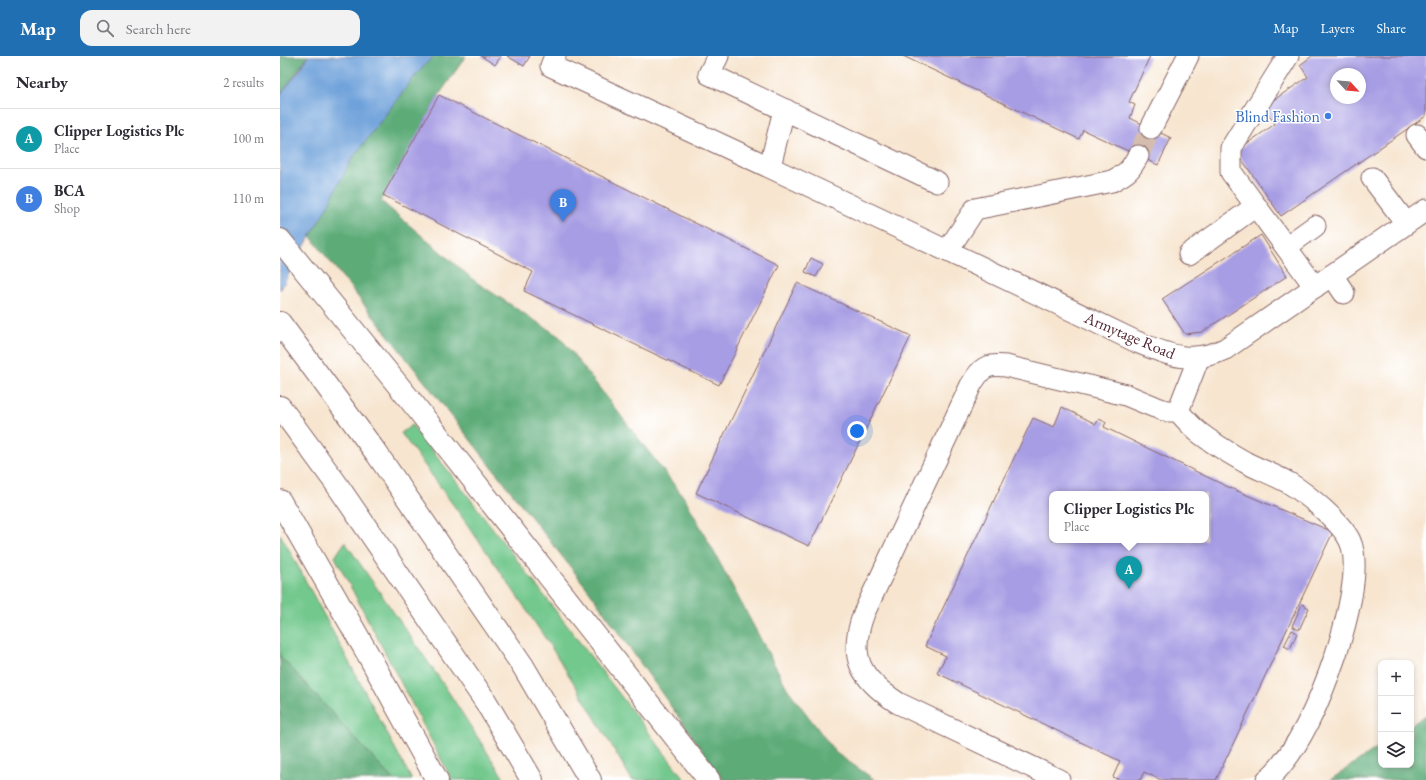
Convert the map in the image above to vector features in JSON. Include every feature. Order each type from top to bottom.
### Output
[{"type":"highway","points":[[280,240],[415,406],[709,780]]},
{"type":"highway","points":[[280,323],[377,454],[523,666],[590,780]]},
{"type":"highway","points":[[280,407],[334,482],[486,702],[532,780]]},
{"type":"highway","points":[[285,510],[369,656],[437,780]]},
{"type":"street","name":"Armytage Road","points":[[555,56],[551,66],[770,166],[1159,351],[1178,356],[1199,357],[1212,355],[1225,349],[1426,210]]},
{"type":"street","points":[[718,56],[709,74],[937,182]]},
{"type":"street","points":[[1152,128],[1188,56]]},
{"type":"street","points":[[1288,56],[1231,148],[1231,172],[1315,287]]},
{"type":"street","points":[[770,166],[782,118],[786,110]]},
{"type":"street","points":[[948,250],[975,210],[1112,181],[1123,175],[1131,168],[1138,156]]},
{"type":"street","points":[[1372,178],[1406,224]]},
{"type":"street","points":[[1189,254],[1256,206]]},
{"type":"street","points":[[1286,247],[1315,226]]},
{"type":"street","points":[[1332,275],[1344,293]]},
{"type":"street","points":[[1178,411],[1199,357]]},
{"type":"street","points":[[1059,780],[898,703],[881,692],[866,676],[860,665],[857,645],[859,625],[970,385],[979,372],[984,367],[990,365],[1006,366],[1126,395],[1166,411],[1178,411],[1196,430],[1221,447],[1302,492],[1339,525],[1350,542],[1354,564],[1351,595],[1342,635],[1330,671],[1297,742],[1286,760],[1267,780]]},
{"type":"green space","points":[[280,56],[308,56],[280,96]]},
{"type":"green space","points":[[434,56],[466,56],[439,95],[381,201],[476,282],[560,337],[686,500],[787,688],[836,753],[875,780],[723,780],[590,592],[310,236],[351,160],[418,72]]},
{"type":"green space","points":[[412,425],[685,780],[632,780],[578,690],[522,603],[401,433]]},
{"type":"green space","points":[[280,534],[412,780],[393,780],[280,656]]},
{"type":"green space","points":[[345,542],[444,685],[505,780],[452,780],[335,557]]},
{"type":"green space","points":[[280,656],[393,780],[280,780]]},
{"type":"green space","points":[[1426,715],[1426,780],[1330,780],[1378,747],[1378,768],[1414,768],[1414,723]]},
{"type":"water","points":[[308,56],[434,56],[418,72],[351,160],[329,203],[280,290],[280,95],[299,71]]},
{"type":"building","points":[[481,56],[501,56],[495,65]]},
{"type":"building","points":[[507,56],[530,56],[524,66]]},
{"type":"building","points":[[903,56],[1150,56],[1129,102],[1135,105],[1130,118],[1171,138],[1158,165],[1083,130],[1079,139]]},
{"type":"building","points":[[1312,56],[1426,56],[1426,116],[1281,216],[1236,151],[1275,124],[1263,107],[1308,77],[1300,65]]},
{"type":"building","points":[[439,95],[779,265],[719,385],[524,291],[533,272],[383,195]]},
{"type":"building","points":[[1261,235],[1287,276],[1202,332],[1185,334],[1162,299]]},
{"type":"building","points":[[811,258],[823,264],[816,277],[805,272]]},
{"type":"building","points":[[797,283],[911,336],[809,546],[696,493]]},
{"type":"building","points":[[1062,407],[1096,424],[1099,419],[1106,422],[1104,427],[1143,446],[1226,486],[1333,532],[1216,780],[1161,780],[1144,772],[1140,780],[1120,780],[1113,777],[1120,761],[937,673],[946,656],[925,646],[1033,418],[1054,427]]},
{"type":"building","points":[[1302,604],[1309,608],[1299,630],[1292,626]]},
{"type":"building","points":[[1292,630],[1297,633],[1290,649],[1284,646]]},
{"type":"tunnel","points":[[1138,156],[1151,128]]},
{"type":"place","name":"Blind Fashion","points":[[1328,116]]},
{"type":"place","name":"BCA","points":[[563,222]]},
{"type":"place","name":"Clipper Logistics Plc","points":[[1129,589]]}]
